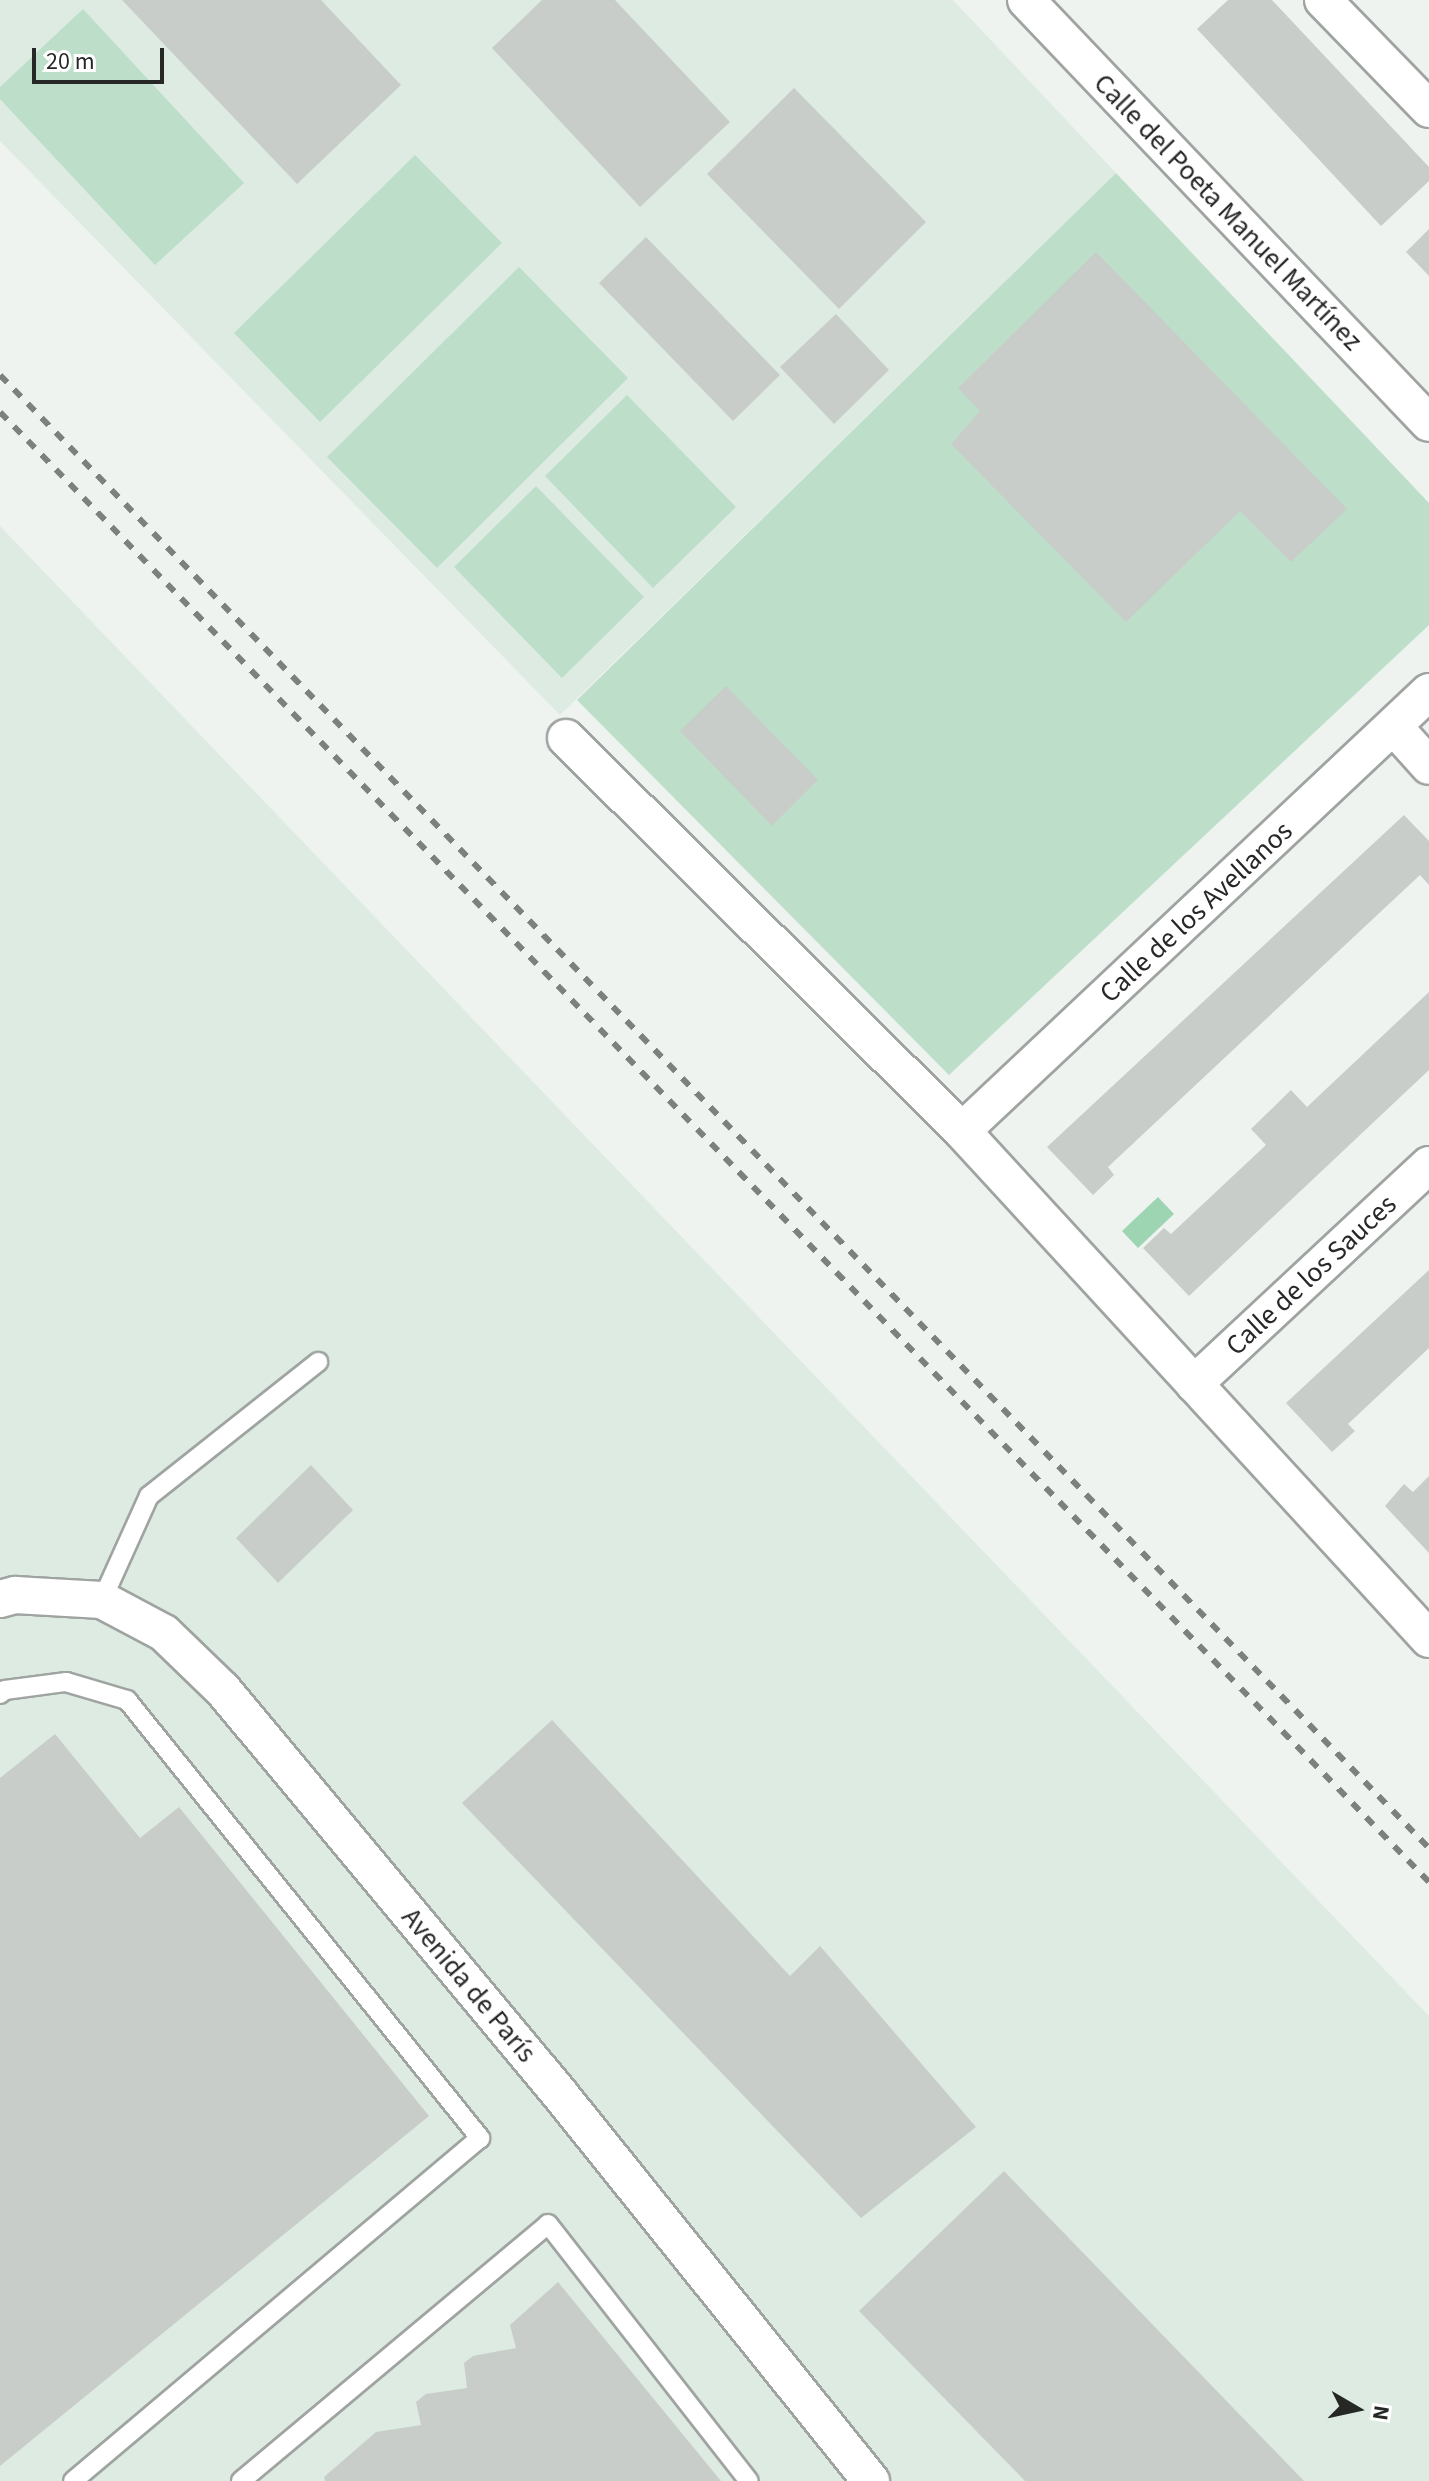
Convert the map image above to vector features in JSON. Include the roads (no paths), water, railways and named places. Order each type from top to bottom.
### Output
[{"type":"street","name":"Calle del Poeta Manuel Martínez","points":[[1026,0],[1429,423]]},
{"type":"street","points":[[1323,0],[1429,109]]},
{"type":"street","name":"Calle de los Avellanos","points":[[962,1131],[1429,692]]},
{"type":"street","points":[[1394,727],[1429,766]]},
{"type":"street","points":[[566,738],[962,1131],[1429,1639]]},
{"type":"street","name":"Calle de los Sauces","points":[[1194,1384],[1429,1165]]},
{"type":"street","name":"Avenida de París","points":[[0,1599],[15,1595],[102,1600],[164,1633],[223,1690],[559,2093],[871,2481]]},
{"type":"lane","points":[[102,1600],[149,1496],[318,1362]]},
{"type":"lane","points":[[0,1694],[5,1690],[66,1682],[127,1700],[480,2138],[73,2481]]},
{"type":"lane","points":[[241,2481],[548,2224],[749,2481]]},
{"type":"railway","points":[[0,375],[1429,1848]]},
{"type":"railway","points":[[0,412],[1429,1882]]}]
